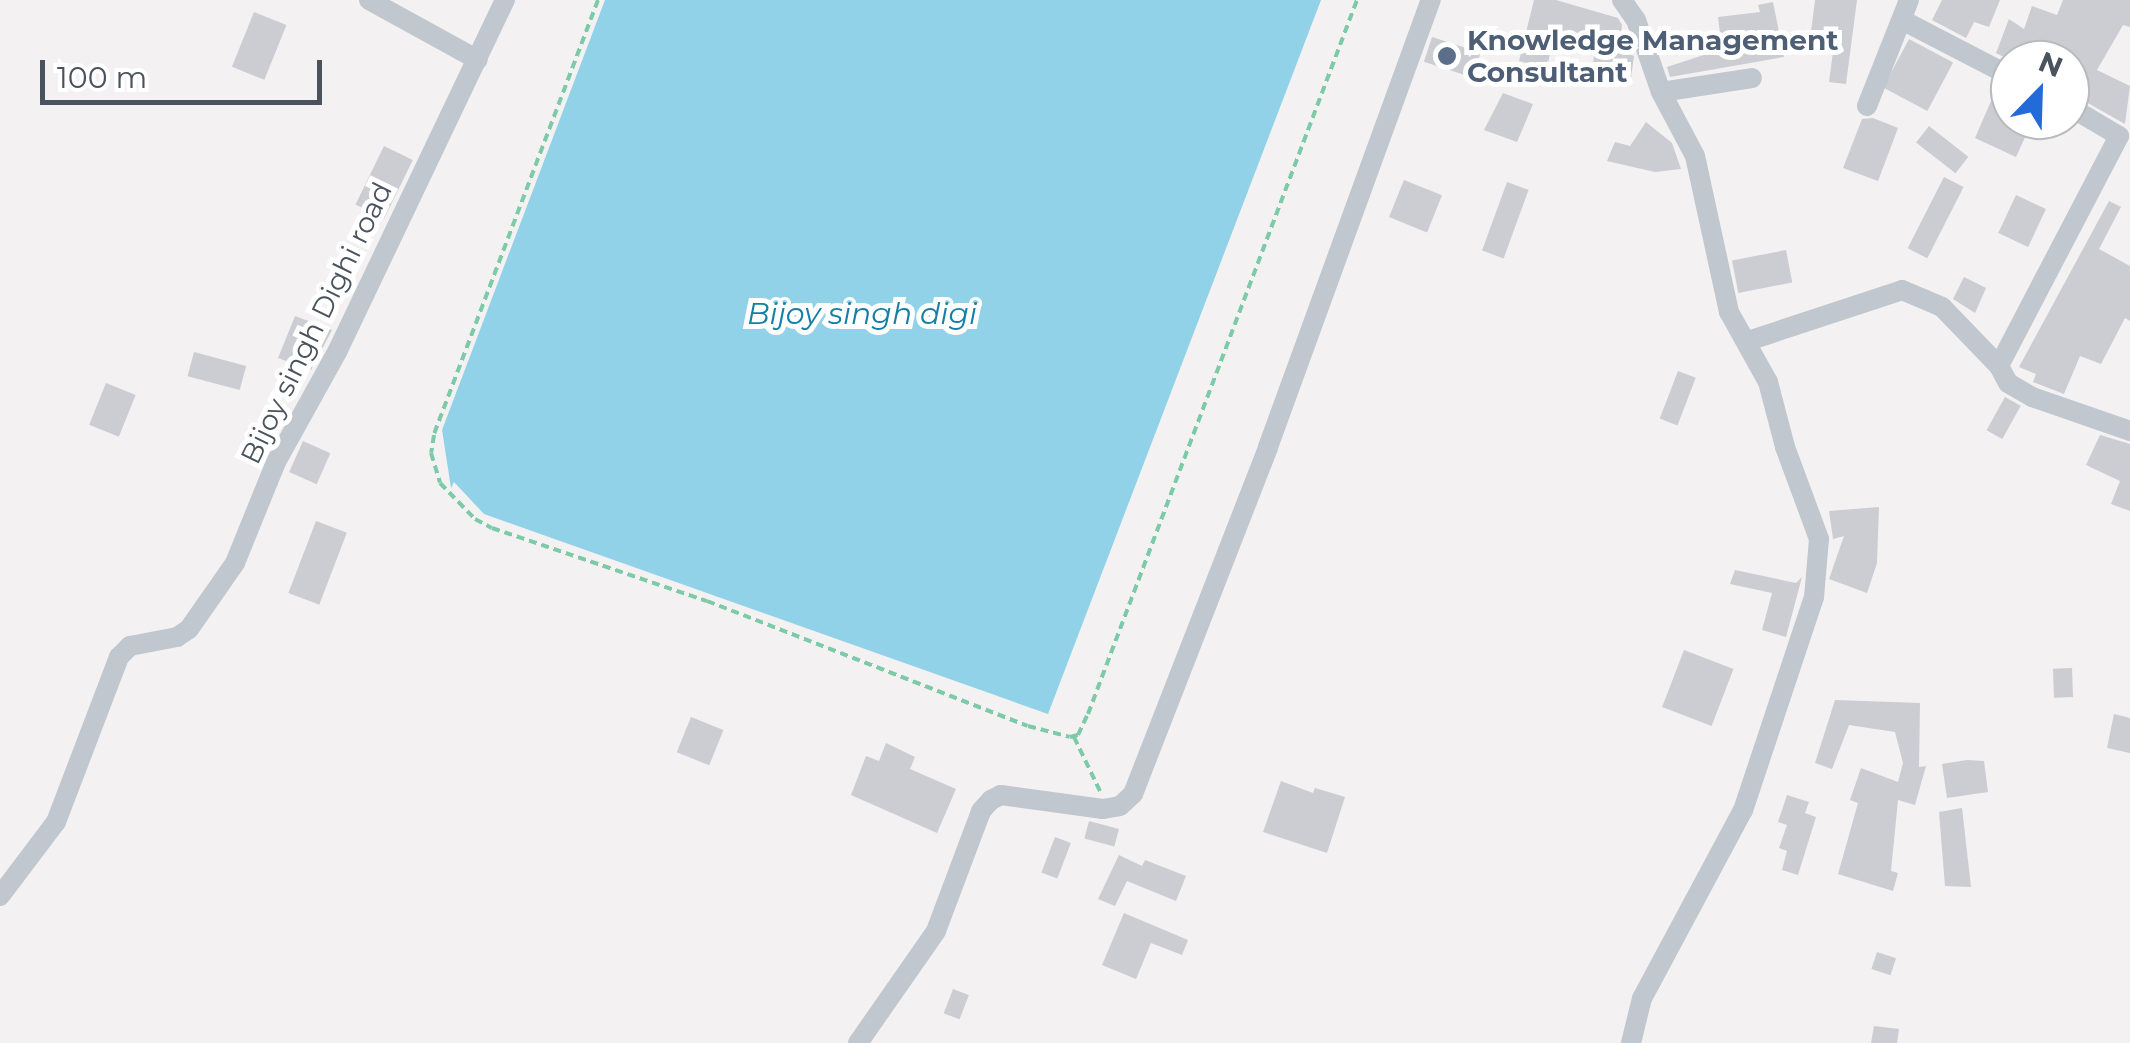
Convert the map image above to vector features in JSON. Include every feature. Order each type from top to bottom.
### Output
[{"type":"street","points":[[369,0],[478,60]]},
{"type":"street","name":"Bijoy singh Dighi road","points":[[0,896],[64,807],[119,657],[130,646],[177,637],[189,629],[234,563],[276,462],[338,350],[505,0]]},
{"type":"street","points":[[858,1043],[936,930],[980,811],[991,800],[1001,795],[1108,808],[1120,806],[1133,794],[1432,0]]},
{"type":"street","points":[[1622,0],[1636,20],[1661,92],[1695,156],[1729,312],[1768,382],[1785,446],[1819,540],[1814,597],[1743,810],[1642,998],[1631,1043]]},
{"type":"street","points":[[1867,106],[1905,10],[1990,63]]},
{"type":"street","points":[[1661,92],[1752,78]]},
{"type":"street","points":[[1999,366],[2119,136],[2090,119]]},
{"type":"street","points":[[1748,341],[1902,290],[1942,307],[1999,366],[2008,383],[2032,397],[2130,431]]},
{"type":"path","points":[[598,0],[434,435],[430,453],[440,483],[475,519],[492,528],[690,594],[1028,726],[1074,737]]},
{"type":"path","points":[[1074,737],[1088,714],[1357,0]]},
{"type":"path","points":[[1074,737],[1108,808]]},
{"type":"water","name":"Bijoy singh digi","points":[[605,0],[1321,0],[1048,714],[484,514],[454,482],[451,488],[442,430]]},
{"type":"building","points":[[1534,0],[1556,0],[1618,18],[1622,25],[1619,51],[1634,56],[1630,85],[1591,80],[1595,48],[1555,30],[1547,68],[1519,61]]},
{"type":"building","points":[[1815,0],[1857,0],[1846,84],[1829,82],[1834,44],[1810,40]]},
{"type":"building","points":[[1942,0],[2000,0],[1989,27],[1974,22],[1966,38],[1932,20]]},
{"type":"building","points":[[2063,0],[2130,0],[2130,27],[2123,25],[2097,70],[2130,86],[2125,124],[2090,104],[2090,40],[2001,40],[2009,19],[2024,29],[2032,6],[2057,15]]},
{"type":"building","points":[[1773,2],[1784,57],[1670,77],[1667,67],[1710,53],[1708,45],[1721,41],[1718,17],[1760,12],[1758,5]]},
{"type":"building","points":[[254,12],[286,25],[264,80],[232,67]]},
{"type":"building","name":"Knowledge Management Consultant","points":[[1432,37],[1481,53],[1472,77],[1424,62]]},
{"type":"building","points":[[1909,39],[1953,62],[1927,111],[1883,88]]},
{"type":"building","points":[[1503,93],[1533,104],[1517,142],[1484,130]]},
{"type":"building","points":[[1990,103],[1990,140],[2024,140],[2016,157],[1975,138]]},
{"type":"building","points":[[1873,118],[1898,128],[1878,181],[1843,168],[1862,119]]},
{"type":"building","points":[[1646,122],[1672,143],[1681,169],[1655,172],[1607,161],[1615,142],[1630,146]]},
{"type":"building","points":[[1929,126],[1968,157],[1955,173],[1916,143]]},
{"type":"building","points":[[384,146],[413,160],[384,218],[356,204]]},
{"type":"building","points":[[1944,177],[1964,187],[1927,258],[1908,248]]},
{"type":"building","points":[[1404,180],[1442,195],[1427,232],[1389,217]]},
{"type":"building","points":[[1507,182],[1529,190],[1504,258],[1482,251]]},
{"type":"building","points":[[2016,195],[2046,209],[2028,247],[1998,233]]},
{"type":"building","points":[[2109,201],[2121,207],[2099,249],[2130,266],[2130,321],[2125,318],[2101,364],[2080,356],[2064,394],[2033,382],[2036,374],[2019,367]]},
{"type":"building","points":[[1786,250],[1792,282],[1738,293],[1732,260]]},
{"type":"building","points":[[1964,277],[1986,288],[1975,313],[1953,299]]},
{"type":"building","points":[[295,316],[332,330],[311,370],[278,358]]},
{"type":"building","points":[[194,352],[246,366],[240,390],[188,376]]},
{"type":"building","points":[[1678,371],[1696,378],[1677,425],[1660,419]]},
{"type":"building","points":[[106,383],[136,395],[119,437],[89,425]]},
{"type":"building","points":[[2005,397],[2021,406],[2002,439],[1987,430]]},
{"type":"building","points":[[2100,435],[2130,444],[2130,511],[2111,504],[2120,481],[2086,465]]},
{"type":"building","points":[[303,441],[330,453],[317,484],[289,472]]},
{"type":"building","points":[[1879,507],[1877,563],[1867,593],[1829,579],[1844,536],[1833,539],[1829,511]]},
{"type":"building","points":[[316,521],[347,533],[319,605],[288,593]]},
{"type":"building","points":[[1735,570],[1796,583],[1802,577],[1786,637],[1762,630],[1772,593],[1730,584]]},
{"type":"building","points":[[1684,650],[1733,669],[1712,726],[1662,707]]},
{"type":"building","points":[[2072,668],[2073,697],[2054,698],[2053,669]]},
{"type":"building","points":[[1835,700],[1920,703],[1919,767],[1926,766],[1915,805],[1898,800],[1891,871],[1898,873],[1893,891],[1838,874],[1858,803],[1850,800],[1861,768],[1898,782],[1903,763],[1895,732],[1849,725],[1832,769],[1815,763]]},
{"type":"building","points":[[2114,714],[2130,718],[2130,753],[2107,748]]},
{"type":"building","points":[[691,717],[723,730],[709,765],[677,752]]},
{"type":"building","points":[[886,743],[915,757],[910,769],[956,789],[937,833],[851,795],[866,756],[879,761]]},
{"type":"building","points":[[1984,761],[1988,792],[1947,798],[1942,764]]},
{"type":"building","points":[[1281,781],[1313,793],[1315,788],[1345,797],[1327,853],[1263,832]]},
{"type":"building","points":[[1787,795],[1809,802],[1805,813],[1816,817],[1798,875],[1782,870],[1787,851],[1779,848],[1787,825],[1778,822]]},
{"type":"building","points":[[1962,808],[1971,887],[1945,886],[1939,812]]},
{"type":"building","points":[[1089,821],[1119,829],[1114,846],[1084,838]]},
{"type":"building","points":[[1055,837],[1071,843],[1057,879],[1041,872]]},
{"type":"building","points":[[1119,855],[1142,866],[1145,860],[1186,876],[1176,901],[1127,881],[1115,906],[1098,899]]},
{"type":"building","points":[[1124,913],[1188,940],[1182,955],[1151,943],[1136,979],[1102,965]]},
{"type":"building","points":[[1877,952],[1896,958],[1890,975],[1871,969]]},
{"type":"building","points":[[953,989],[969,995],[960,1019],[944,1013]]},
{"type":"building","points":[[1874,1026],[1899,1029],[1897,1043],[1871,1043]]},
{"type":"place","name":"Knowledge Management Consultant","points":[[1447,56]]}]
